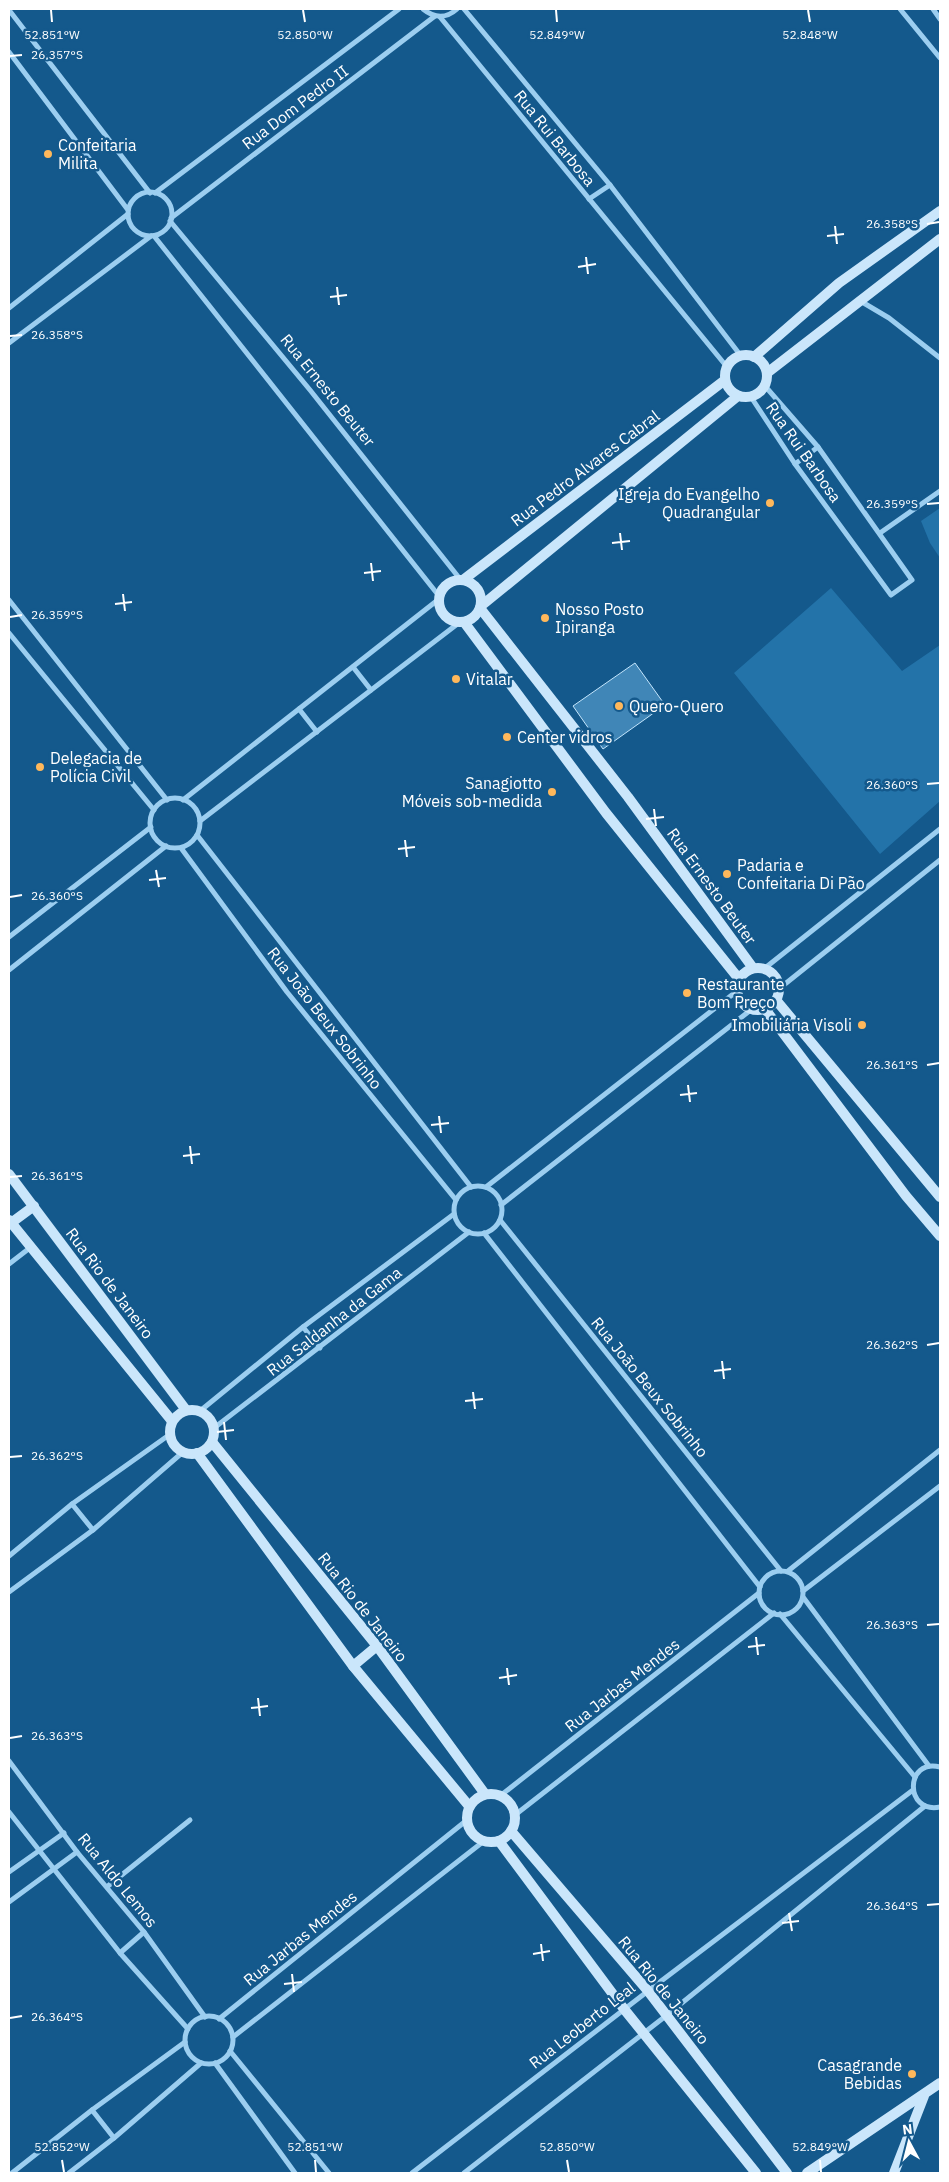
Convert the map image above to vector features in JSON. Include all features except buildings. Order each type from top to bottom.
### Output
[{"type":"street","name":"Rua Dom Pedro II","points":[[152,193],[399,9]]},
{"type":"street","name":"Rua Rui Barbosa","points":[[423,9],[437,16],[727,367]]},
{"type":"street","name":"Rua Dom Pedro II","points":[[171,219],[437,16],[452,13],[457,9]]},
{"type":"street","name":"Rua Rui Barbosa","points":[[464,9],[610,184],[741,356]]},
{"type":"street","points":[[900,9],[940,58]]},
{"type":"street","points":[[933,9],[940,19]]},
{"type":"street","points":[[9,10],[152,193]]},
{"type":"street","points":[[9,52],[128,212],[132,227],[137,232],[152,236],[439,598]]},
{"type":"street","points":[[589,199],[610,184]]},
{"type":"street","points":[[9,308],[128,212],[138,195],[152,193],[161,195],[170,205],[171,219],[164,231],[152,236],[9,343]]},
{"type":"street","points":[[754,357],[839,283],[940,211]]},
{"type":"street","name":"Rua Ernesto Beuter","points":[[171,219],[461,579]]},
{"type":"street","points":[[767,373],[862,302],[940,239]]},
{"type":"street","points":[[862,302],[889,318],[940,358]]},
{"type":"street","points":[[741,356],[754,357],[760,361],[767,373],[765,386],[756,395],[751,397],[738,396],[731,392],[725,380],[727,367],[736,358],[741,356]]},
{"type":"street","name":"Rua Pedro Alvares Cabral","points":[[461,579],[725,380]]},
{"type":"street","name":"Rua Rui Barbosa","points":[[751,397],[795,464],[891,595],[912,580],[818,447],[765,386]]},
{"type":"street","points":[[481,607],[738,396]]},
{"type":"street","points":[[795,464],[818,447]]},
{"type":"street","points":[[880,533],[940,491]]},
{"type":"street","points":[[200,821],[462,622],[477,615],[481,607],[482,597],[479,589],[470,581],[461,579],[451,581],[442,588],[439,606],[444,616],[452,621],[462,622]]},
{"type":"street","points":[[183,800],[439,598]]},
{"type":"street","points":[[9,600],[167,800]]},
{"type":"street","name":"Rua Ernesto Beuter","points":[[481,607],[628,797],[753,968]]},
{"type":"street","name":"Rua Ernesto Beuter","points":[[462,622],[606,813],[739,979]]},
{"type":"street","points":[[9,633],[154,810]]},
{"type":"street","points":[[353,667],[371,690]]},
{"type":"street","points":[[298,709],[317,732]]},
{"type":"street","points":[[167,800],[183,800],[195,808],[200,821],[197,835],[188,845],[181,848],[166,846],[153,835],[151,827],[154,810],[167,800]]},
{"type":"street","points":[[9,937],[151,827]]},
{"type":"street","points":[[486,1187],[498,1197],[501,1204],[500,1220],[496,1226],[484,1233],[468,1232],[462,1228],[454,1214],[459,1194],[471,1187],[486,1187],[736,991],[742,974],[753,968],[765,968],[940,829]]},
{"type":"street","name":"Rua João Beux Sobrinho","points":[[197,835],[471,1187]]},
{"type":"street","points":[[9,970],[166,846]]},
{"type":"street","name":"Rua João Beux Sobrinho","points":[[181,848],[287,992],[456,1200]]},
{"type":"street","points":[[736,991],[742,1002],[752,1009],[765,1009],[776,1000],[780,988],[940,860]]},
{"type":"street","points":[[765,968],[775,976],[780,988]]},
{"type":"street","points":[[776,1000],[940,1198]]},
{"type":"street","points":[[501,1204],[752,1009]]},
{"type":"street","points":[[765,1009],[906,1196],[940,1236]]},
{"type":"street","name":"Rua Rio de Janeiro","points":[[9,1174],[186,1410]]},
{"type":"street","points":[[34,1206],[10,1221],[172,1422]]},
{"type":"street","name":"Rua Saldanha da Gama","points":[[200,1411],[303,1327],[454,1214]]},
{"type":"street","name":"Rua João Beux Sobrinho","points":[[500,1220],[781,1571]]},
{"type":"street","name":"Rua Saldanha da Gama","points":[[214,1428],[468,1232]]},
{"type":"street","points":[[484,1233],[760,1590],[764,1605],[777,1614],[915,1777]]},
{"type":"street","points":[[9,1264],[31,1247]]},
{"type":"street","points":[[303,1327],[320,1348]]},
{"type":"street","points":[[186,1410],[200,1411],[212,1421],[214,1428],[212,1442],[197,1454],[183,1452],[177,1448],[170,1435],[172,1422],[176,1416],[186,1410]]},
{"type":"street","points":[[9,1556],[72,1504],[170,1435]]},
{"type":"street","name":"Rua Rio de Janeiro","points":[[212,1442],[377,1646],[485,1794]]},
{"type":"street","points":[[788,1572],[940,1450]]},
{"type":"street","points":[[9,1592],[93,1530],[183,1452]]},
{"type":"street","points":[[197,1454],[353,1666],[469,1806]]},
{"type":"street","points":[[803,1591],[940,1486]]},
{"type":"street","points":[[72,1504],[93,1530]]},
{"type":"street","points":[[515,1815],[777,1614],[792,1612],[797,1608],[803,1597],[799,1578],[788,1572],[781,1571],[768,1575],[760,1590]]},
{"type":"street","name":"Rua Jarbas Mendes","points":[[500,1796],[760,1590]]},
{"type":"street","points":[[803,1597],[929,1766]]},
{"type":"street","points":[[353,1666],[377,1646]]},
{"type":"street","name":"Rua Aldo Lemos","points":[[9,1761],[77,1852],[108,1886],[144,1932],[205,2017]]},
{"type":"street","points":[[940,1767],[929,1766],[923,1768],[915,1777],[913,1790],[915,1797],[926,1806],[940,1808]]},
{"type":"street","name":"Rua Leoberto Leal","points":[[412,2173],[648,1990],[913,1790]]},
{"type":"street","points":[[485,1794],[500,1796],[507,1800],[515,1815],[512,1831],[499,1841],[484,1841],[472,1833],[467,1820],[469,1806],[485,1794]]},
{"type":"street","points":[[464,2173],[667,2015],[926,1806]]},
{"type":"street","points":[[9,1812],[120,1953],[188,2029]]},
{"type":"street","points":[[108,1886],[190,1820]]},
{"type":"street","name":"Rua Jarbas Mendes","points":[[219,2019],[467,1820]]},
{"type":"street","name":"Rua Rio de Janeiro","points":[[512,1831],[648,1990],[787,2173]]},
{"type":"street","points":[[9,1872],[64,1833]]},
{"type":"street","points":[[232,2037],[484,1841]]},
{"type":"street","points":[[499,1841],[624,2009],[756,2173]]},
{"type":"street","points":[[9,1902],[77,1852]]},
{"type":"street","points":[[120,1953],[144,1932]]},
{"type":"street","points":[[205,2017],[219,2019],[226,2023],[232,2037],[230,2051],[227,2056],[215,2063],[201,2063],[190,2055],[186,2042],[188,2029],[198,2019],[205,2017]]},
{"type":"street","points":[[12,2173],[92,2110],[186,2042]]},
{"type":"street","points":[[230,2051],[329,2173]]},
{"type":"street","points":[[69,2173],[114,2138],[201,2063]]},
{"type":"street","points":[[215,2063],[295,2173]]},
{"type":"street","points":[[807,2173],[924,2096],[940,2083]]},
{"type":"street","points":[[894,2173],[924,2096]]},
{"type":"street","points":[[92,2110],[114,2138]]},
{"type":"shaded area","points":[[940,508],[940,558],[930,543],[921,521]]},
{"type":"shaded area","points":[[831,588],[902,671],[940,645],[940,801],[880,854],[734,673]]},
{"type":"place","name":"Confeitaria Milita","points":[[48,154]]},
{"type":"place","name":"Igreja do Evangelho Quadrangular","points":[[770,503]]},
{"type":"place","name":"Nosso Posto Ipiranga","points":[[545,618]]},
{"type":"place","name":"Vitalar","points":[[456,679]]},
{"type":"place","name":"Quero-Quero","points":[[619,706]]},
{"type":"place","name":"Center vidros","points":[[507,737]]},
{"type":"place","name":"Delegacia de Polícia Civil","points":[[40,767]]},
{"type":"place","name":"Sanagiotto Móveis sob-medida","points":[[552,792]]},
{"type":"place","name":"Padaria e Confeitaria Di Pão","points":[[727,874]]},
{"type":"place","name":"Restaurante Bom Preço","points":[[687,993]]},
{"type":"place","name":"Imobiliária Visoli","points":[[862,1025]]},
{"type":"place","name":"Casagrande Bebidas","points":[[912,2074]]}]
